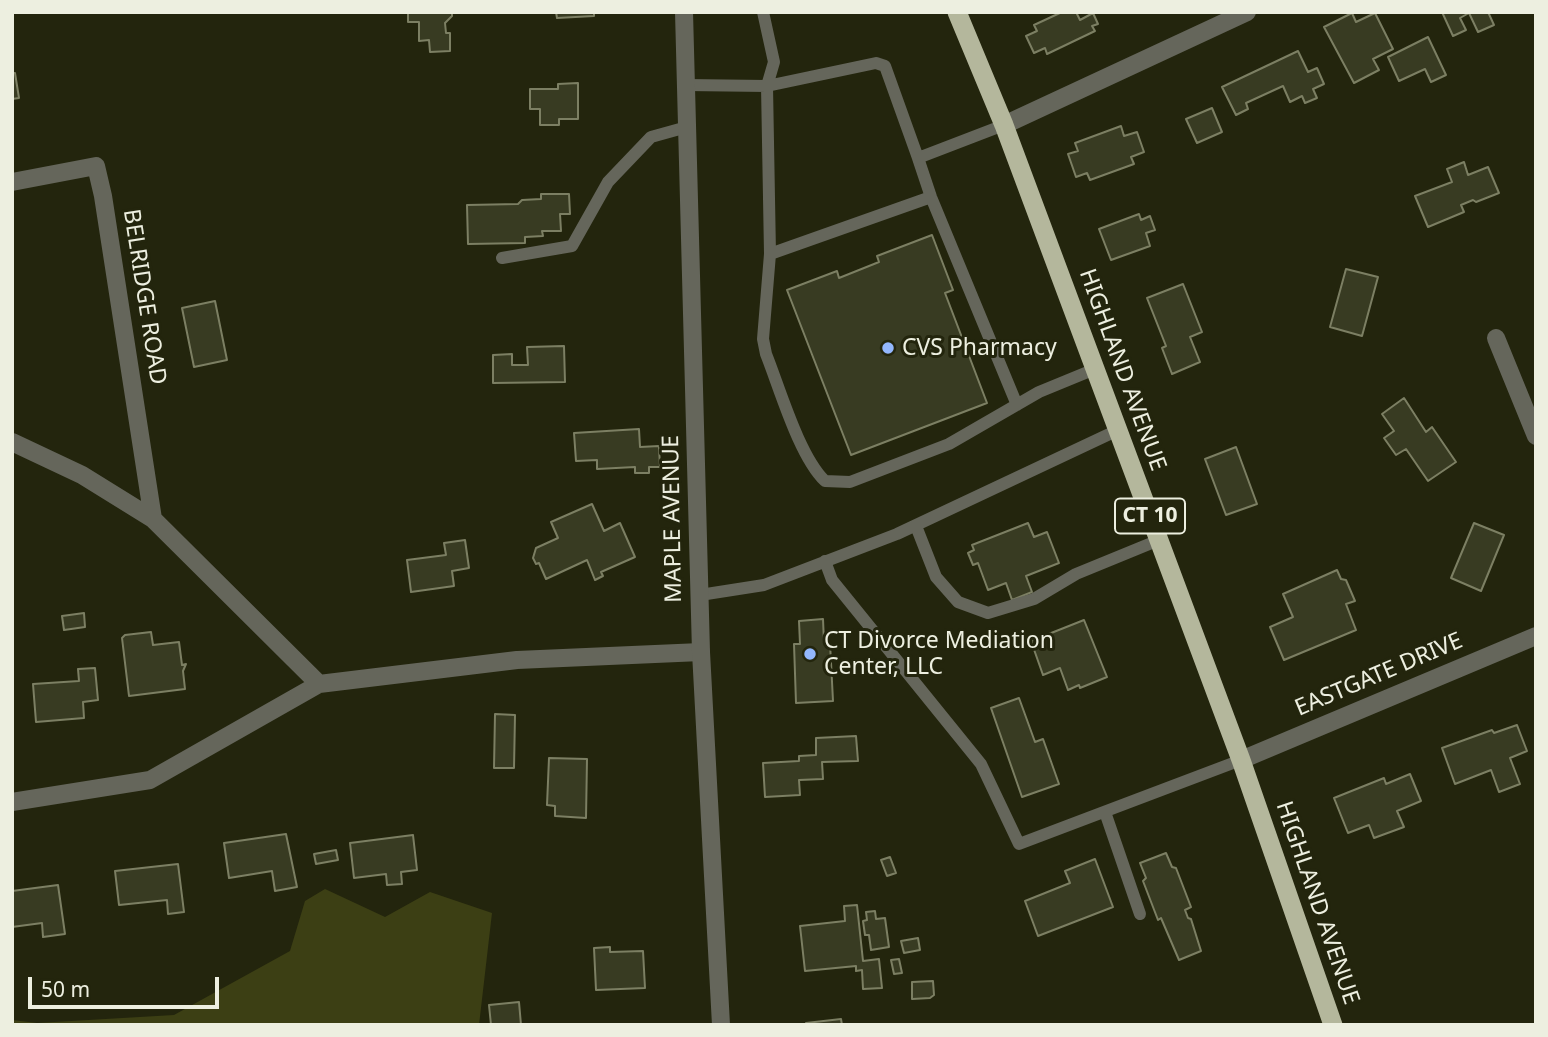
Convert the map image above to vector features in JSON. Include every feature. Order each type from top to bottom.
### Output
[{"type":"highway","name":"HIGHLAND AVENUE","points":[[957,12],[1004,125],[1241,760],[1333,1025]]},
{"type":"street","name":"MAPLE AVENUE","points":[[684,12],[701,653],[721,1025]]},
{"type":"street","points":[[1004,125],[1247,12]]},
{"type":"street","name":"BELRIDGE ROAD","points":[[12,182],[96,166],[103,196],[153,519]]},
{"type":"street","points":[[1496,338],[1536,436]]},
{"type":"street","points":[[12,442],[82,475],[153,519],[319,684]]},
{"type":"street","name":"EASTGATE DRIVE","points":[[1241,760],[1536,636]]},
{"type":"street","points":[[12,802],[150,780],[319,684],[517,660],[701,653]]},
{"type":"lane","points":[[763,12],[774,62],[767,86],[770,254],[762,339],[803,447],[816,472],[825,481],[850,482],[949,444],[1039,392],[1095,369]]},
{"type":"lane","points":[[686,85],[767,86],[862,65],[876,63],[886,66],[931,197],[1017,405]]},
{"type":"lane","points":[[918,158],[1004,125]]},
{"type":"lane","points":[[502,258],[572,246],[608,182],[642,146],[651,137],[687,127]]},
{"type":"lane","points":[[770,254],[931,197]]},
{"type":"lane","points":[[700,595],[764,585],[916,526],[1118,430]]},
{"type":"lane","points":[[916,526],[936,577],[958,602],[988,613],[1034,600],[1076,574],[1159,540]]},
{"type":"lane","points":[[825,561],[832,580],[981,764],[1019,844],[1241,760]]},
{"type":"lane","points":[[1105,812],[1140,914]]},
{"type":"green space","points":[[325,889],[385,917],[430,892],[492,913],[479,1025],[12,1025],[12,1020],[37,1023],[174,1015],[290,951],[305,901]]},
{"type":"building","points":[[408,12],[452,12],[452,16],[445,23],[446,33],[450,33],[450,51],[430,52],[429,40],[419,41],[419,22],[408,22]]},
{"type":"building","points":[[556,12],[594,12],[594,16],[557,18]]},
{"type":"building","points":[[1062,12],[1076,12],[1080,20],[1093,13],[1098,24],[1092,26],[1095,31],[1047,54],[1045,48],[1034,53],[1026,36],[1037,31],[1034,25]]},
{"type":"building","points":[[1442,12],[1488,12],[1494,25],[1478,32],[1469,13],[1460,18],[1466,30],[1453,36]]},
{"type":"building","points":[[1352,13],[1356,22],[1375,13],[1393,49],[1373,59],[1379,70],[1354,83],[1324,27]]},
{"type":"building","points":[[1428,37],[1446,75],[1431,82],[1425,69],[1399,81],[1388,57]]},
{"type":"building","points":[[1298,51],[1308,72],[1317,68],[1324,84],[1313,89],[1317,98],[1305,103],[1302,96],[1290,102],[1283,86],[1246,103],[1248,109],[1236,115],[1222,87]]},
{"type":"building","points":[[12,73],[15,73],[19,98],[12,99]]},
{"type":"building","points":[[578,83],[578,119],[559,119],[559,125],[540,125],[540,109],[530,109],[530,89],[558,89],[558,84]]},
{"type":"building","points":[[1212,108],[1222,132],[1197,143],[1186,119]]},
{"type":"building","points":[[1121,126],[1124,136],[1137,132],[1144,152],[1131,157],[1134,164],[1090,180],[1087,173],[1076,177],[1068,154],[1078,151],[1075,143]]},
{"type":"building","points":[[1464,162],[1468,175],[1488,167],[1499,193],[1461,205],[1464,212],[1428,227],[1415,196],[1452,182],[1447,169]]},
{"type":"building","points":[[541,194],[569,194],[570,214],[560,214],[561,231],[542,231],[543,236],[525,237],[525,243],[468,244],[467,205],[518,204],[522,200],[541,199]]},
{"type":"building","points":[[1139,214],[1141,220],[1150,216],[1155,230],[1146,233],[1150,246],[1111,260],[1099,229]]},
{"type":"building","name":"CVS Pharmacy","points":[[932,235],[953,290],[945,293],[987,403],[851,455],[787,290],[837,271],[839,278],[879,262],[877,256]]},
{"type":"building","points":[[1346,269],[1378,277],[1362,336],[1330,327]]},
{"type":"building","points":[[1183,284],[1202,332],[1190,337],[1200,362],[1172,374],[1162,348],[1166,346],[1147,298]]},
{"type":"building","points":[[215,301],[227,360],[194,367],[182,308]]},
{"type":"building","points":[[564,346],[565,382],[493,383],[493,355],[512,354],[512,365],[528,365],[527,347]]},
{"type":"building","points":[[1404,398],[1426,432],[1432,427],[1456,462],[1428,481],[1406,449],[1396,455],[1384,438],[1394,431],[1382,414]]},
{"type":"building","points":[[639,429],[640,447],[659,446],[660,467],[649,467],[649,473],[635,473],[635,467],[597,469],[597,460],[576,461],[574,433]]},
{"type":"building","points":[[1236,447],[1257,504],[1226,515],[1205,459]]},
{"type":"building","points":[[592,504],[604,531],[620,523],[635,557],[601,572],[603,576],[595,580],[587,560],[546,579],[539,563],[536,564],[533,558],[536,548],[558,538],[551,522]]},
{"type":"building","points":[[1028,523],[1034,537],[1047,532],[1059,563],[1026,576],[1032,592],[1012,600],[1006,583],[988,590],[978,563],[973,565],[968,553],[974,550],[972,545]]},
{"type":"building","points":[[1474,523],[1504,535],[1481,591],[1451,578]]},
{"type":"building","points":[[465,540],[469,568],[452,571],[454,586],[411,592],[407,560],[446,555],[444,543]]},
{"type":"building","points":[[1337,570],[1341,579],[1346,580],[1355,601],[1346,604],[1356,630],[1284,660],[1270,627],[1293,617],[1283,594]]},
{"type":"building","points":[[84,613],[85,627],[64,630],[62,616]]},
{"type":"building","points":[[823,619],[824,643],[830,643],[833,701],[796,703],[794,644],[800,644],[799,621]]},
{"type":"building","points":[[1084,620],[1107,677],[1068,690],[1060,668],[1043,675],[1031,641]]},
{"type":"building","points":[[151,632],[153,645],[179,642],[182,665],[186,664],[183,671],[185,689],[129,696],[122,638],[125,635]]},
{"type":"building","points":[[95,668],[98,700],[83,702],[84,718],[36,722],[33,684],[79,681],[78,669]]},
{"type":"building","points":[[1019,698],[1035,742],[1043,739],[1059,784],[1022,797],[991,708]]},
{"type":"building","points":[[495,714],[515,715],[514,768],[494,768]]},
{"type":"building","points":[[1517,725],[1527,751],[1510,758],[1520,784],[1499,792],[1491,770],[1455,784],[1442,748],[1492,730],[1494,733]]},
{"type":"building","points":[[856,736],[858,761],[822,762],[823,779],[799,780],[800,795],[765,797],[763,763],[799,761],[799,756],[816,755],[816,738]]},
{"type":"building","points":[[549,758],[587,759],[586,818],[555,816],[555,806],[547,805]]},
{"type":"building","points":[[1410,774],[1421,801],[1397,811],[1404,827],[1374,838],[1369,825],[1348,833],[1334,798],[1384,778],[1386,784]]},
{"type":"building","points":[[286,834],[297,887],[275,891],[272,871],[229,878],[224,843]]},
{"type":"building","points":[[413,835],[417,870],[401,872],[402,884],[387,885],[386,874],[354,878],[350,843]]},
{"type":"building","points":[[336,850],[338,860],[316,864],[314,854]]},
{"type":"building","points":[[1166,853],[1172,867],[1176,868],[1191,907],[1185,910],[1191,919],[1201,951],[1179,960],[1161,918],[1158,920],[1143,881],[1146,878],[1140,863]]},
{"type":"building","points":[[890,857],[896,873],[887,876],[881,860]]},
{"type":"building","points":[[1095,859],[1113,907],[1038,936],[1025,901],[1070,883],[1065,871]]},
{"type":"building","points":[[178,864],[184,912],[168,914],[167,900],[119,905],[115,871]]},
{"type":"building","points":[[58,885],[65,934],[43,937],[42,923],[12,927],[12,891]]},
{"type":"building","points":[[857,905],[863,961],[879,959],[882,988],[863,989],[862,970],[856,971],[856,966],[805,971],[800,926],[845,921],[844,906]]},
{"type":"building","points":[[875,911],[876,919],[885,918],[889,947],[871,950],[863,921],[867,920],[866,912]]},
{"type":"building","points":[[918,938],[920,950],[904,953],[901,941]]},
{"type":"building","points":[[610,947],[610,952],[643,951],[645,988],[596,990],[594,948]]},
{"type":"building","points":[[899,959],[902,973],[894,974],[891,960]]},
{"type":"building","points":[[933,981],[934,995],[930,998],[912,999],[912,982]]},
{"type":"building","points":[[519,1002],[521,1025],[491,1025],[489,1005]]},
{"type":"building","points":[[841,1019],[842,1025],[806,1025],[806,1023]]},
{"type":"place","name":"CVS Pharmacy","points":[[888,348]]},
{"type":"place","name":"CT Divorce Mediation Center, LLC","points":[[810,654]]}]
